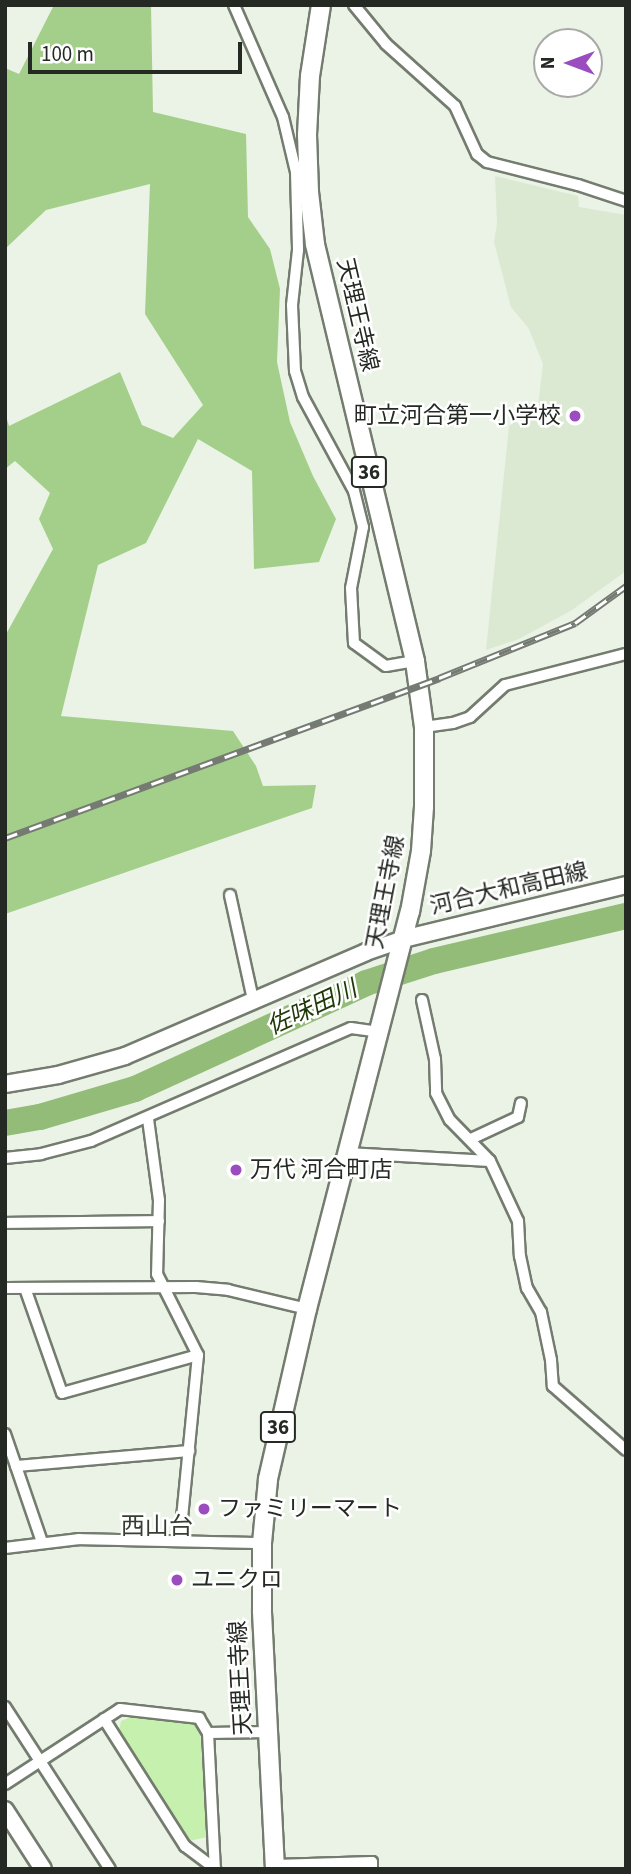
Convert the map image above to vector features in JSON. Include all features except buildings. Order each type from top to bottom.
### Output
[{"type":"main road","name":"天理王寺線","points":[[275,1867],[262,1543],[270,1466],[307,1309],[401,946],[421,851],[424,727],[415,661],[315,244],[309,192],[307,135],[310,76],[321,5]]},
{"type":"street","points":[[234,5],[283,117],[296,172],[298,239],[292,305],[295,371],[303,397],[354,491],[363,527],[351,588],[354,643],[386,666],[415,661]]},
{"type":"street","points":[[354,5],[386,44],[454,106],[477,154],[487,162],[578,185],[626,201]]},
{"type":"street","points":[[424,727],[453,723],[470,717],[505,685],[626,654]]},
{"type":"street","name":"河合大和高田線","points":[[5,1084],[107,1062],[253,1000],[401,946],[626,885]]},
{"type":"street","points":[[230,895],[253,1000]]},
{"type":"street","points":[[422,1000],[435,1059],[436,1093],[450,1120],[490,1161],[518,1221],[520,1256],[527,1288],[541,1312],[553,1385],[626,1450]]},
{"type":"street","points":[[5,1157],[41,1154],[91,1142],[351,1028],[379,1032]]},
{"type":"street","points":[[471,1139],[518,1117],[521,1102]]},
{"type":"street","points":[[148,1119],[159,1221],[157,1274],[198,1355],[180,1540]]},
{"type":"street","points":[[347,1153],[490,1161]]},
{"type":"street","points":[[5,1223],[159,1221]]},
{"type":"street","points":[[5,1288],[228,1290],[307,1309]]},
{"type":"street","points":[[25,1288],[62,1393],[198,1355]]},
{"type":"street","points":[[5,1434],[42,1542]]},
{"type":"street","points":[[16,1466],[189,1451]]},
{"type":"street","points":[[5,1548],[79,1539],[262,1543]]},
{"type":"street","points":[[5,1707],[110,1869]]},
{"type":"street","points":[[5,1784],[120,1709],[199,1718],[208,1733],[215,1869]]},
{"type":"street","points":[[104,1719],[185,1846],[215,1869]]},
{"type":"street","points":[[208,1733],[268,1732]]},
{"type":"street","points":[[5,1810],[43,1869]]},
{"type":"street","points":[[275,1867],[372,1862],[372,1869]]},
{"type":"shaded area","name":"町立河合第一小学校","points":[[495,176],[578,196],[579,207],[626,215],[626,571],[572,610],[519,639],[486,650],[509,426],[538,406],[543,364],[529,329],[511,307],[494,242],[497,223]]},
{"type":"green space","points":[[54,5],[151,5],[153,112],[246,134],[248,217],[270,249],[280,289],[277,362],[290,422],[313,476],[336,519],[319,562],[254,569],[252,471],[198,439],[146,543],[98,565],[61,716],[233,731],[256,766],[263,786],[316,785],[312,808],[5,914],[5,636],[53,549],[39,519],[50,493],[15,461],[5,469],[5,413],[9,426],[120,372],[142,425],[173,438],[203,405],[145,314],[150,184],[46,210],[5,249],[5,68],[19,74]]},
{"type":"green space","points":[[131,1717],[193,1724],[200,1729],[207,1837],[189,1841],[119,1731],[121,1721]]},
{"type":"waterway","name":"佐味田川","points":[[5,1123],[40,1117],[135,1089],[366,983],[434,961],[626,916]]},
{"type":"railway","points":[[5,838],[439,678],[575,623],[626,586]]},
{"type":"place","name":"町立河合第一小学校","points":[[575,416]]},
{"type":"place","name":"万代 河合町店","points":[[236,1170]]},
{"type":"place","name":"ファミリーマート","points":[[204,1509]]},
{"type":"place","name":"ユニクロ","points":[[177,1580]]},
{"type":"district","name":"西山台","points":[[157,1527]]}]
